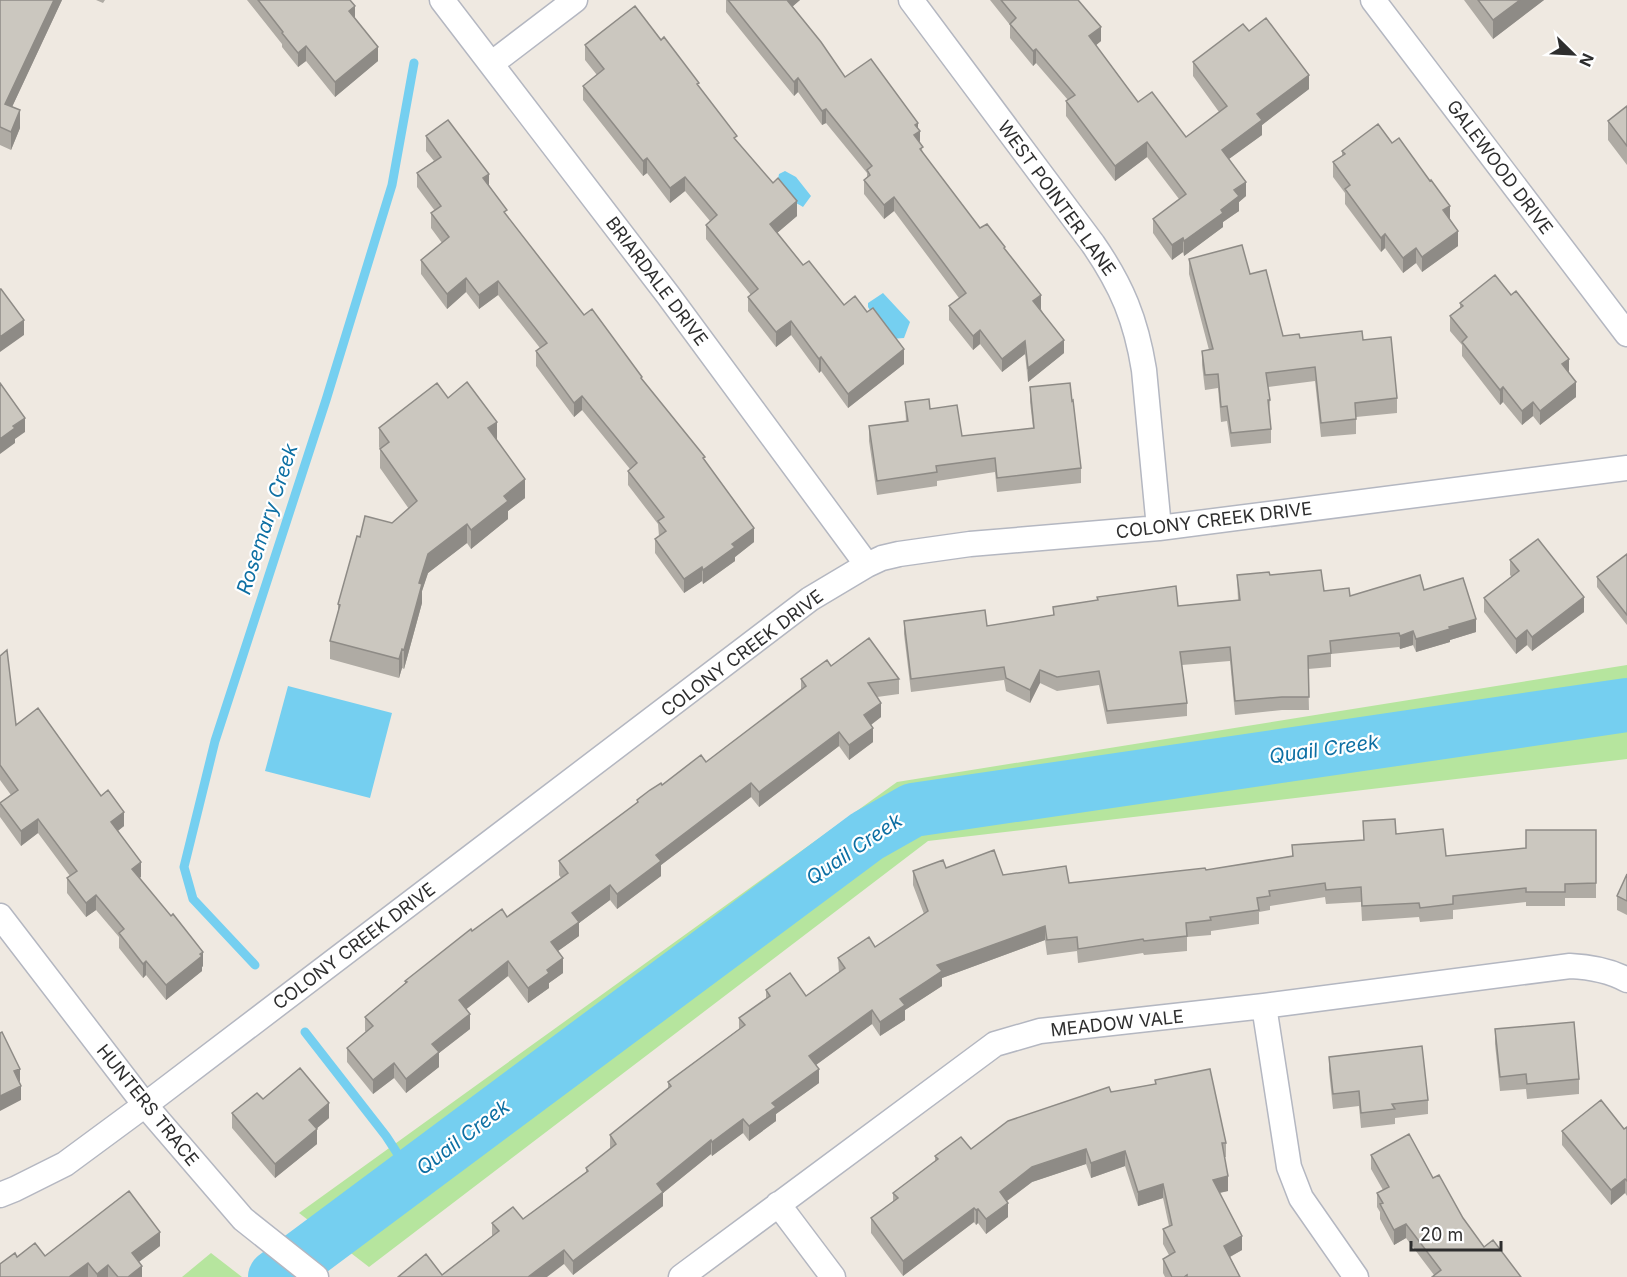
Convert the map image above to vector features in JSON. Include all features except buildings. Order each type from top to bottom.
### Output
[{"type":"street","name":"BRIARDALE DRIVE","points":[[442,0],[675,304],[867,565]]},
{"type":"street","points":[[492,64],[575,0]]},
{"type":"street","name":"WEST POINTER LANE","points":[[911,0],[1093,244],[1126,300],[1140,344],[1144,370],[1159,528]]},
{"type":"street","name":"GALEWOOD DRIVE","points":[[1373,0],[1627,334]]},
{"type":"street","name":"COLONY CREEK DRIVE","points":[[0,1195],[65,1164],[810,599],[882,558],[946,548],[1159,528],[1627,468]]},
{"type":"street","name":"HUNTERS TRACE","points":[[0,916],[145,1105],[243,1219],[316,1277]]},
{"type":"street","name":"MEADOW VALE","points":[[681,1277],[995,1044],[1040,1031],[1264,1006],[1570,966],[1597,968],[1627,980]]},
{"type":"street","points":[[1264,1006],[1289,1167],[1301,1198],[1356,1277]]},
{"type":"street","points":[[778,1204],[833,1277]]},
{"type":"green space","points":[[1627,665],[1627,759],[928,841],[369,1267],[299,1213],[897,782]]},
{"type":"green space","points":[[211,1253],[242,1277],[182,1277]]},
{"type":"water","points":[[785,171],[796,177],[811,196],[803,207],[788,198],[779,186],[779,174]]},
{"type":"water","points":[[883,293],[910,322],[904,338],[890,339],[868,307],[868,303]]},
{"type":"water","points":[[288,686],[392,713],[370,798],[265,771]]},
{"type":"waterway","name":"Rosemary Creek","points":[[255,965],[193,899],[184,867],[215,741],[326,400],[392,185],[414,63]]},
{"type":"waterway","name":"Quail Creek","points":[[275,1277],[867,836],[913,810],[1627,705]]},
{"type":"waterway","points":[[305,1032],[386,1136],[401,1159],[402,1182]]}]
